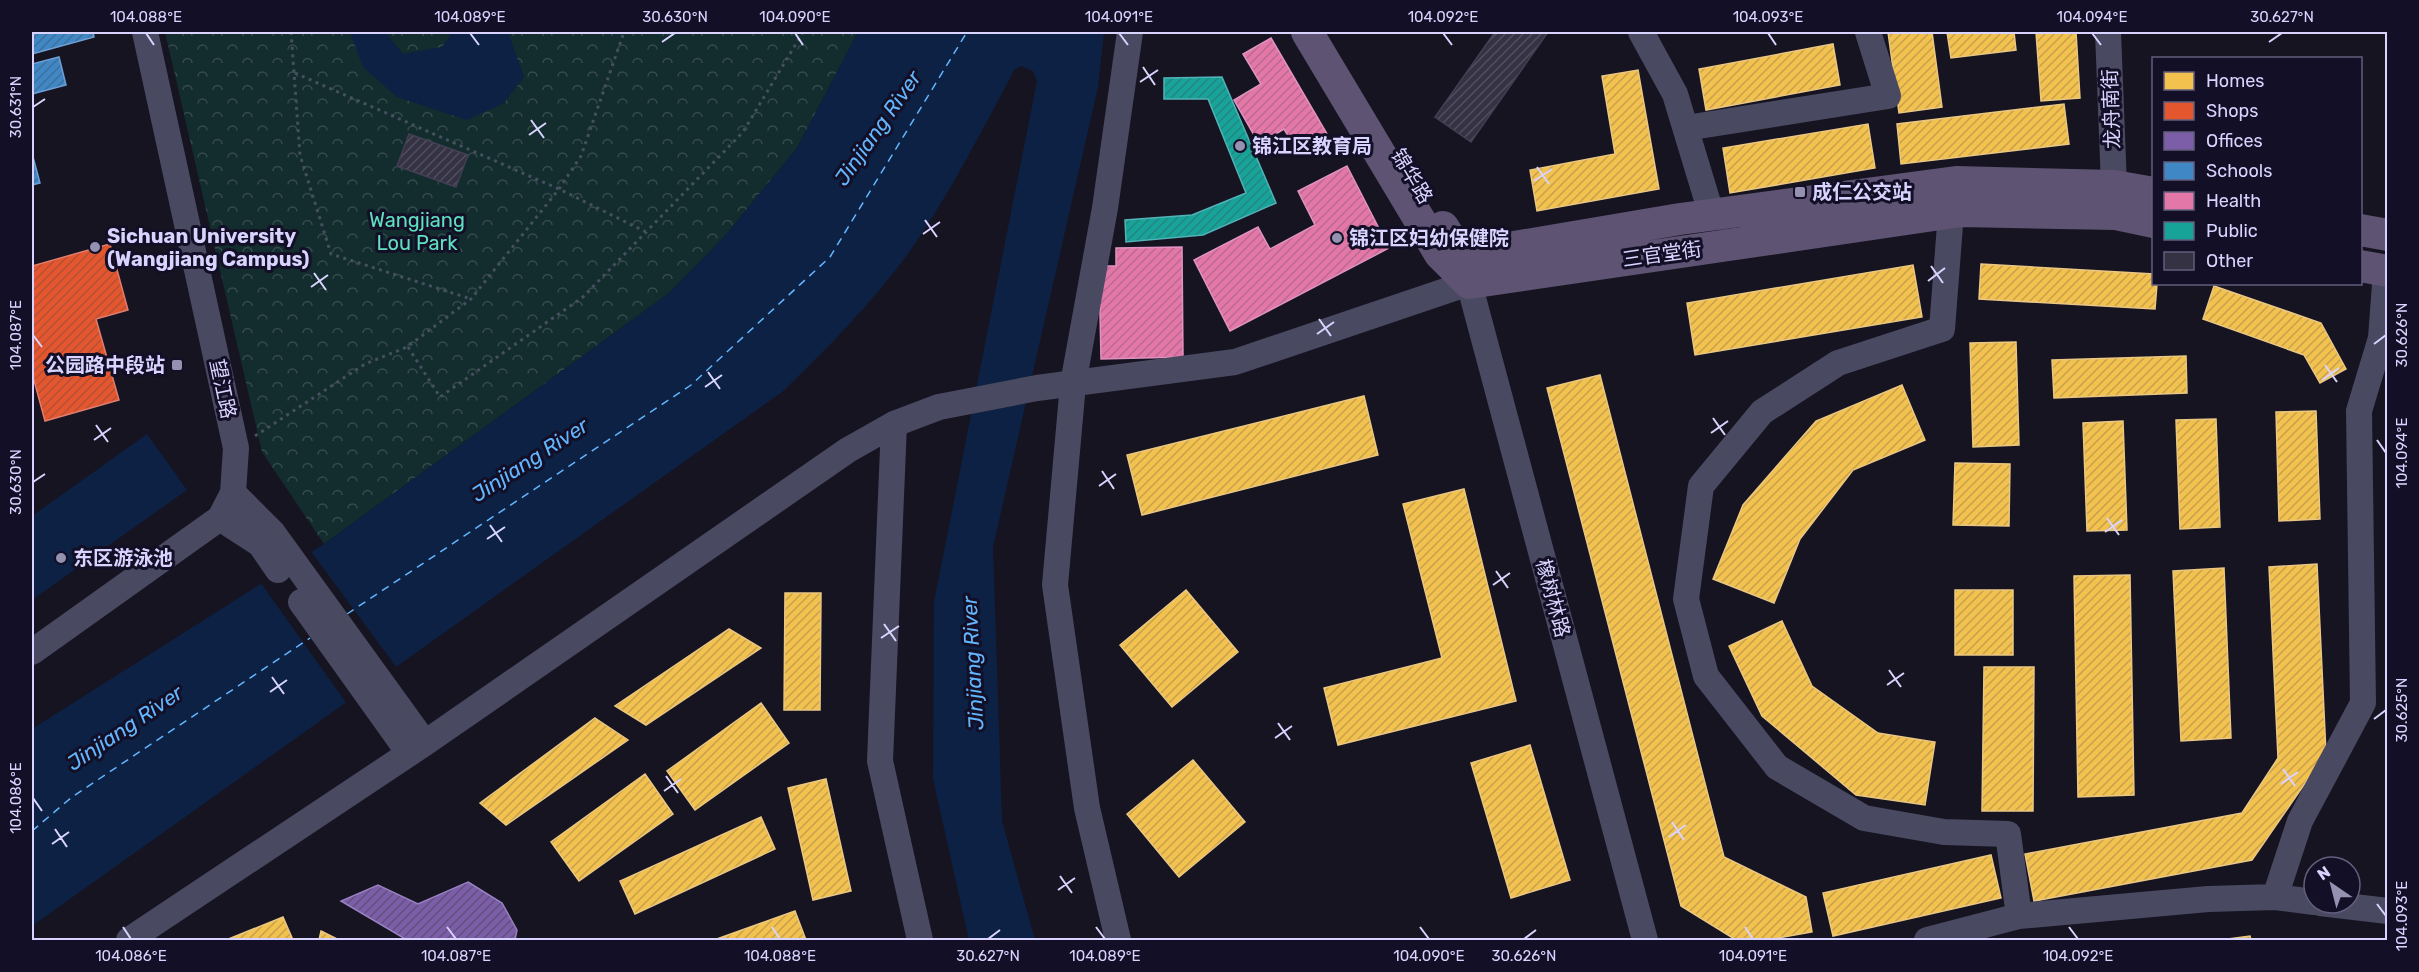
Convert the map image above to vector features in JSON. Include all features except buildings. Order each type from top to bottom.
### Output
[{"type":"main road","points":[[1307,32],[1440,254],[1468,269]]},
{"type":"main road","name":"锦华路","points":[[1324,32],[1468,269]]},
{"type":"main road","name":"三官堂街","points":[[1468,269],[1712,216],[1956,182],[2114,186],[2152,193]]},
{"type":"main road","name":"三官堂街","points":[[1468,269],[1951,212],[2116,214],[2152,222]]},
{"type":"main road","points":[[2362,230],[2388,235]]},
{"type":"street","name":"望江路","points":[[32,652],[220,518],[233,493],[236,448],[145,32]]},
{"type":"street","points":[[1118,940],[1087,808],[1055,585],[1074,384],[1105,208],[1130,32]]},
{"type":"street","points":[[1641,32],[1675,94],[1712,216]]},
{"type":"street","points":[[1686,128],[1888,96],[1868,32]]},
{"type":"street","name":"龙舟南街","points":[[2108,32],[2114,186]]},
{"type":"street","points":[[1951,212],[1942,329],[1838,363],[1762,412],[1701,486],[1686,599],[1706,676],[1778,767],[1864,818],[1944,832],[2008,834],[2019,916]]},
{"type":"street","points":[[129,940],[417,748],[848,450],[894,424],[939,407],[1037,388],[1234,362],[1468,269]]},
{"type":"street","name":"橡树林路","points":[[1468,269],[1645,940]]},
{"type":"street","points":[[2275,897],[2300,821],[2363,704],[2359,411],[2382,338],[2378,269]]},
{"type":"street","points":[[894,424],[880,761],[921,940]]},
{"type":"street","points":[[233,493],[417,748]]},
{"type":"street","points":[[220,518],[267,538]]},
{"type":"street","points":[[1927,940],[2019,916],[2208,899],[2275,897],[2302,900]]},
{"type":"street","points":[[2362,909],[2388,912]]},
{"type":"path","points":[[291,32],[300,155],[331,254],[471,299]]},
{"type":"path","points":[[236,448],[365,364],[407,347],[471,299],[559,189],[581,156],[624,32]]},
{"type":"path","points":[[407,347],[440,396],[583,297],[743,132],[803,32]]},
{"type":"path","points":[[295,73],[559,189],[646,232]]},
{"type":"green space","name":"Wangjiang Lou Park","points":[[165,32],[858,32],[797,148],[725,236],[668,294],[324,544],[262,452]]},
{"type":"water","points":[[350,32],[385,32],[403,54],[442,47],[453,32],[508,32],[524,77],[504,103],[467,120],[397,97],[363,67]]},
{"type":"water","name":"Jinjiang River","points":[[858,32],[1104,32],[1098,87],[993,547],[1002,821],[1035,940],[969,940],[933,779],[934,602],[1037,81],[1033,71],[1021,66],[1015,69],[952,184],[910,251],[849,324],[782,392],[32,926],[32,729],[324,544],[668,294],[725,236],[797,148]]},
{"type":"water","name":"东区游泳池","points":[[147,434],[187,490],[32,600],[32,516]]},
{"type":"pier","points":[[310,550],[397,668],[347,704],[260,582]]},
{"type":"ferry route","points":[[347,614],[691,385],[830,257],[967,32]]},
{"type":"ferry route","points":[[32,831],[72,797],[310,638]]},
{"type":"place","name":"锦江区教育局","points":[[1240,146]]},
{"type":"place","name":"成仁公交站","points":[[1800,192]]},
{"type":"place","name":"锦江区妇幼保健院","points":[[1337,238]]},
{"type":"place","name":"Sichuan University (Wangjiang Campus)","points":[[95,247]]},
{"type":"place","name":"公园路中段站","points":[[177,365]]},
{"type":"place","name":"东区游泳池","points":[[61,558]]}]
